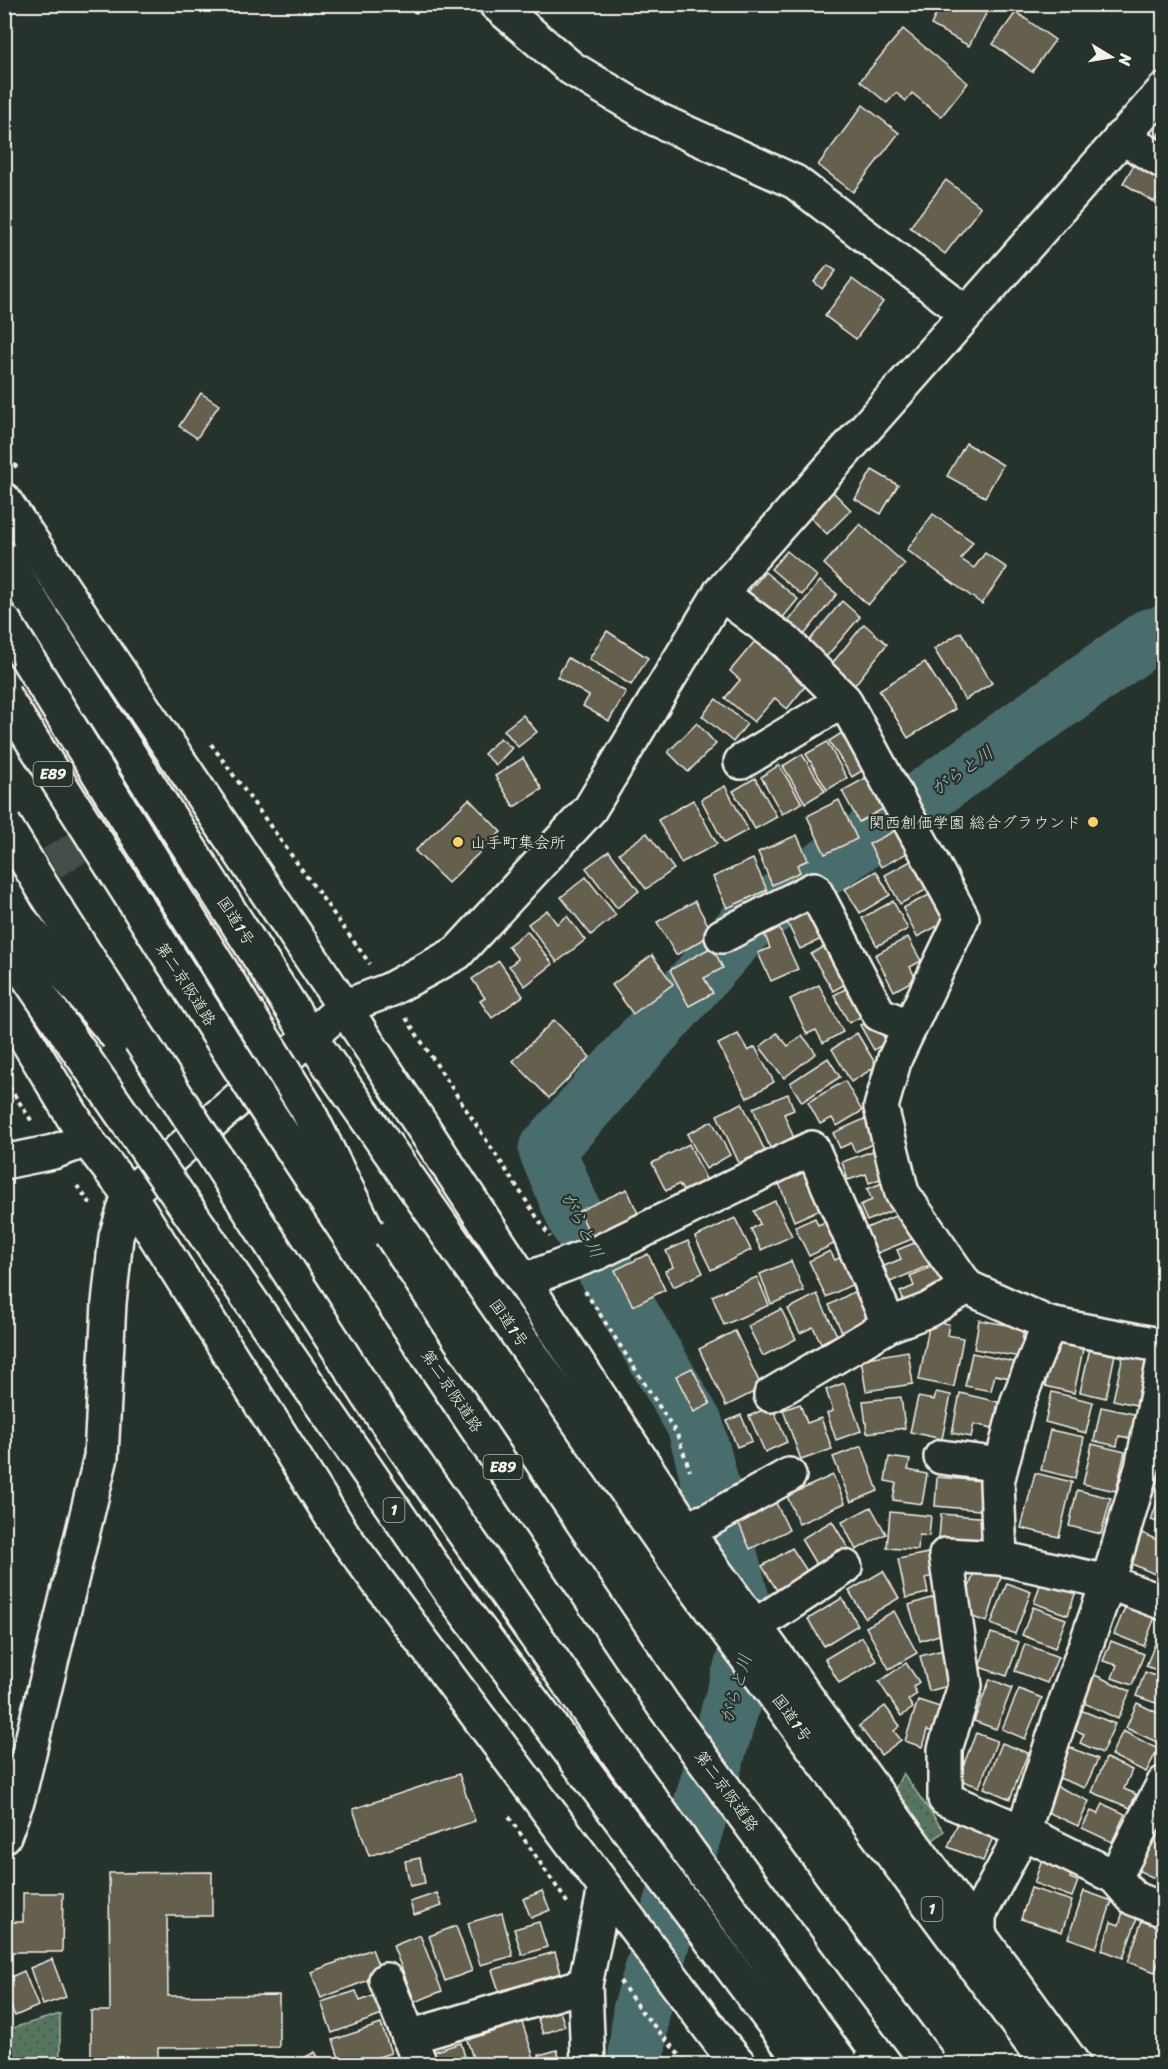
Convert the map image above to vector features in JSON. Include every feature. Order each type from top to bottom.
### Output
[{"type":"main road","points":[[496,4],[571,68],[656,119],[795,182],[966,313]]},
{"type":"main road","points":[[4,1836],[18,1798],[101,1457],[109,1303],[116,1237],[129,1194],[344,1007],[388,990],[457,953],[590,809],[720,593],[1164,90]]},
{"type":"main road","points":[[1121,137],[1164,162]]},
{"type":"main road","points":[[4,500],[344,1007],[685,1526],[1073,2064]]},
{"type":"main road","name":"国道1号","points":[[4,558],[310,1036],[674,1559],[1047,2064]]},
{"type":"main road","points":[[720,593],[786,642],[844,700],[962,918],[895,1058],[881,1107],[902,1193],[967,1287],[1049,1324],[1164,1346]]},
{"type":"main road","points":[[4,621],[306,1107],[434,1363]]},
{"type":"main road","name":"第二京阪道路","points":[[4,696],[266,1109],[663,1705],[929,2064]]},
{"type":"main road","points":[[741,762],[844,700]]},
{"type":"main road","points":[[4,824],[372,1401],[609,1742],[842,2064]]},
{"type":"main road","points":[[722,936],[814,889],[879,1014],[910,1027]]},
{"type":"main road","points":[[4,892],[19,918],[211,1151]]},
{"type":"main road","name":"1","points":[[4,942],[452,1594],[804,2064]]},
{"type":"main road","points":[[4,1002],[87,1140],[129,1194],[344,1536],[720,2042],[739,2064]]},
{"type":"main road","points":[[4,1162],[53,1152],[87,1140]]},
{"type":"main road","points":[[525,1280],[599,1252],[812,1148],[889,1325]]},
{"type":"main road","points":[[771,1395],[889,1325],[928,1310],[967,1287]]},
{"type":"main road","points":[[1000,1558],[997,1482],[1018,1401],[1049,1324]]},
{"type":"main road","points":[[979,1935],[979,1915],[1023,1832],[1108,1582],[1142,1468],[1164,1360]]},
{"type":"main road","points":[[941,1457],[1001,1466]]},
{"type":"main road","points":[[685,1526],[707,1521],[789,1475]]},
{"type":"main road","points":[[1164,1603],[1108,1582],[1000,1558],[946,1555],[965,1686],[945,1749],[945,1799],[1023,1832],[1115,1877],[1133,1898],[1164,1910]]},
{"type":"main road","points":[[755,1626],[846,1568]]},
{"type":"main road","points":[[1115,1877],[1164,1783]]},
{"type":"main road","points":[[588,2064],[585,1986],[605,1888]]},
{"type":"main road","points":[[386,1980],[414,2050],[585,1986]]},
{"type":"green space","points":[[903,1773],[944,1831],[931,1842],[893,1793]]},
{"type":"green space","points":[[60,2014],[60,2064],[5,2064],[5,2030]]},
{"type":"building","points":[[403,4],[422,4],[416,13]]},
{"type":"building","points":[[941,4],[991,4],[969,46],[931,25]]},
{"type":"building","points":[[1016,12],[1055,40],[1032,72],[993,44]]},
{"type":"building","points":[[903,29],[968,83],[941,117],[912,93],[906,101],[896,93],[887,103],[860,81]]},
{"type":"building","points":[[863,105],[899,133],[853,192],[818,165]]},
{"type":"building","points":[[1164,126],[1164,140],[1157,136]]},
{"type":"building","points":[[1135,163],[1164,180],[1164,187],[1154,202],[1123,183]]},
{"type":"building","points":[[946,180],[981,207],[945,254],[910,227]]},
{"type":"building","points":[[828,265],[836,271],[822,289],[814,282]]},
{"type":"building","points":[[852,279],[883,302],[856,339],[825,316]]},
{"type":"building","points":[[201,393],[219,405],[197,438],[179,426]]},
{"type":"building","points":[[966,443],[1003,465],[985,497],[947,476]]},
{"type":"building","points":[[872,470],[898,485],[881,514],[855,499]]},
{"type":"building","points":[[830,489],[851,510],[827,534],[806,513]]},
{"type":"building","points":[[933,514],[973,542],[961,559],[974,568],[985,553],[1007,568],[982,604],[907,550]]},
{"type":"building","points":[[860,524],[905,564],[868,605],[824,564]]},
{"type":"building","points":[[787,551],[817,576],[802,595],[771,569]]},
{"type":"building","points":[[765,572],[798,599],[781,620],[748,592]]},
{"type":"building","points":[[820,581],[837,594],[800,640],[784,627]]},
{"type":"building","points":[[842,601],[860,617],[821,663],[803,648]]},
{"type":"building","points":[[864,624],[887,644],[854,686],[830,666]]},
{"type":"building","points":[[607,631],[648,658],[631,685],[589,659]]},
{"type":"building","points":[[961,632],[992,683],[965,700],[934,649]]},
{"type":"building","points":[[755,641],[807,684],[787,709],[775,698],[754,722],[725,698],[740,680],[730,671]]},
{"type":"building","points":[[568,658],[626,692],[609,721],[583,706],[589,696],[557,677]]},
{"type":"building","points":[[925,662],[955,709],[908,738],[879,690]]},
{"type":"building","points":[[716,699],[747,724],[733,742],[702,716]]},
{"type":"building","points":[[523,715],[537,732],[518,747],[504,730]]},
{"type":"building","points":[[697,723],[716,744],[688,772],[668,752]]},
{"type":"building","points":[[848,729],[871,765],[852,777],[829,741]]},
{"type":"building","points":[[500,738],[512,748],[496,765],[484,754]]},
{"type":"building","points":[[827,742],[847,778],[827,790],[806,754]]},
{"type":"building","points":[[802,754],[825,791],[805,803],[783,766]]},
{"type":"building","points":[[523,758],[542,789],[514,807],[495,776]]},
{"type":"building","points":[[779,765],[802,803],[782,814],[761,777]]},
{"type":"building","points":[[873,774],[890,805],[859,822],[842,791]]},
{"type":"building","points":[[755,778],[777,817],[755,829],[733,791]]},
{"type":"building","points":[[725,786],[748,830],[724,843],[701,799]]},
{"type":"building","name":"山手町集会所","points":[[469,799],[501,832],[448,883],[415,851]]},
{"type":"building","points":[[693,800],[717,844],[681,863],[658,820]]},
{"type":"building","points":[[839,800],[857,839],[825,854],[807,816]]},
{"type":"building","points":[[902,827],[913,850],[881,867],[869,844]]},
{"type":"building","points":[[647,833],[674,869],[646,889],[619,853]]},
{"type":"building","points":[[797,835],[808,860],[797,865],[800,872],[772,885],[758,852]]},
{"type":"building","points":[[609,851],[639,891],[617,908],[586,868]]},
{"type":"building","points":[[918,857],[933,886],[900,904],[885,875]]},
{"type":"building","points":[[753,859],[767,890],[727,908],[713,877]]},
{"type":"building","points":[[876,871],[890,895],[860,913],[845,889]]},
{"type":"building","points":[[586,877],[616,915],[591,935],[561,897]]},
{"type":"building","points":[[933,893],[947,921],[917,937],[903,908]]},
{"type":"building","points":[[695,901],[713,934],[676,955],[657,922]]},
{"type":"building","points":[[893,901],[908,929],[877,946],[862,918]]},
{"type":"building","points":[[803,906],[832,934],[800,949],[784,916]]},
{"type":"building","points":[[547,910],[557,924],[567,916],[585,940],[557,962],[528,924]]},
{"type":"building","points":[[779,928],[798,969],[771,981],[758,953],[770,948],[765,935]]},
{"type":"building","points":[[527,931],[553,964],[525,986],[509,966],[518,959],[508,946]]},
{"type":"building","points":[[908,937],[921,961],[910,967],[916,979],[894,991],[875,955]]},
{"type":"building","points":[[829,944],[856,978],[833,991],[811,954]]},
{"type":"building","points":[[712,947],[723,968],[704,978],[713,993],[689,1006],[670,970]]},
{"type":"building","points":[[652,955],[673,984],[633,1014],[612,985]]},
{"type":"building","points":[[499,961],[523,996],[492,1018],[480,1001],[485,998],[472,979]]},
{"type":"building","points":[[856,983],[872,1011],[849,1023],[834,995]]},
{"type":"building","points":[[819,985],[843,1032],[823,1043],[816,1030],[807,1034],[790,999]]},
{"type":"building","points":[[872,1018],[887,1042],[874,1050],[860,1025]]},
{"type":"building","points":[[554,1020],[590,1057],[549,1098],[513,1061]]},
{"type":"building","points":[[777,1033],[788,1046],[802,1035],[816,1053],[784,1078],[760,1047]]},
{"type":"building","points":[[857,1033],[877,1066],[851,1082],[832,1049]]},
{"type":"building","points":[[738,1034],[748,1051],[755,1047],[774,1082],[747,1098],[718,1044]]},
{"type":"building","points":[[828,1058],[840,1077],[802,1102],[790,1083]]},
{"type":"building","points":[[845,1081],[862,1111],[837,1126],[832,1118],[820,1124],[808,1102]]},
{"type":"building","points":[[788,1094],[794,1110],[784,1114],[794,1138],[770,1148],[753,1108]]},
{"type":"building","points":[[742,1103],[765,1151],[739,1163],[717,1115]]},
{"type":"building","points":[[871,1116],[881,1140],[855,1152],[851,1143],[840,1148],[833,1133]]},
{"type":"building","points":[[712,1121],[730,1155],[706,1169],[687,1134]]},
{"type":"building","points":[[689,1144],[707,1181],[684,1192],[679,1184],[666,1191],[652,1163]]},
{"type":"building","points":[[881,1148],[891,1175],[869,1183],[866,1174],[848,1180],[842,1162]]},
{"type":"building","points":[[806,1169],[823,1208],[794,1221],[778,1181]]},
{"type":"building","points":[[890,1180],[901,1207],[867,1221],[860,1205],[872,1200],[867,1189]]},
{"type":"building","points":[[627,1189],[639,1216],[592,1238],[579,1211]]},
{"type":"building","points":[[775,1201],[792,1236],[761,1250],[751,1229],[760,1224],[754,1211]]},
{"type":"building","points":[[907,1211],[917,1237],[875,1254],[864,1229]]},
{"type":"building","points":[[735,1218],[751,1250],[711,1270],[695,1237]]},
{"type":"building","points":[[815,1218],[818,1225],[832,1219],[842,1240],[809,1256],[795,1227]]},
{"type":"building","points":[[927,1238],[937,1262],[890,1282],[884,1266],[901,1259],[897,1250]]},
{"type":"building","points":[[688,1241],[703,1273],[673,1287],[665,1271],[673,1267],[666,1251]]},
{"type":"building","points":[[830,1251],[835,1260],[847,1254],[860,1281],[826,1297],[809,1261]]},
{"type":"building","points":[[648,1254],[665,1290],[633,1306],[615,1270]]},
{"type":"building","points":[[791,1261],[804,1291],[771,1304],[760,1274]]},
{"type":"building","points":[[943,1262],[953,1286],[906,1306],[900,1292],[914,1286],[910,1276]]},
{"type":"building","points":[[757,1277],[769,1305],[724,1325],[712,1296]]},
{"type":"building","points":[[857,1290],[873,1322],[844,1336],[829,1305]]},
{"type":"building","points":[[817,1294],[837,1335],[821,1343],[813,1327],[800,1333],[788,1309]]},
{"type":"building","points":[[781,1309],[796,1339],[763,1356],[748,1326]]},
{"type":"building","points":[[979,1320],[1024,1328],[1020,1357],[974,1349]]},
{"type":"building","points":[[930,1321],[949,1324],[947,1335],[963,1338],[954,1387],[919,1380]]},
{"type":"building","points":[[735,1331],[762,1388],[726,1406],[699,1349]]},
{"type":"building","points":[[1055,1342],[1083,1349],[1074,1393],[1045,1386]]},
{"type":"building","points":[[1090,1348],[1115,1354],[1106,1398],[1080,1392]]},
{"type":"building","points":[[908,1351],[913,1384],[866,1391],[861,1359]]},
{"type":"building","points":[[1124,1351],[1147,1357],[1136,1405],[1113,1400]]},
{"type":"building","points":[[972,1353],[1014,1362],[1010,1378],[995,1375],[991,1391],[965,1386]]},
{"type":"building","points":[[692,1368],[710,1404],[694,1412],[676,1376]]},
{"type":"building","points":[[844,1383],[861,1431],[836,1440],[827,1413],[833,1411],[826,1390]]},
{"type":"building","points":[[936,1392],[951,1395],[942,1439],[910,1432],[918,1397],[934,1400]]},
{"type":"building","points":[[1052,1392],[1093,1402],[1086,1433],[1045,1422]]},
{"type":"building","points":[[960,1393],[998,1402],[993,1428],[974,1424],[971,1437],[952,1433]]},
{"type":"building","points":[[901,1397],[905,1428],[867,1433],[863,1401]]},
{"type":"building","points":[[800,1404],[807,1423],[821,1418],[832,1449],[801,1460],[783,1410]]},
{"type":"building","points":[[772,1406],[787,1442],[765,1452],[749,1416]]},
{"type":"building","points":[[1101,1407],[1139,1415],[1134,1439],[1119,1436],[1117,1446],[1094,1441]]},
{"type":"building","points":[[741,1415],[752,1441],[737,1447],[727,1421]]},
{"type":"building","points":[[1050,1430],[1084,1437],[1075,1478],[1041,1470]]},
{"type":"building","points":[[1092,1444],[1125,1452],[1116,1491],[1083,1484]]},
{"type":"building","points":[[862,1446],[878,1491],[851,1502],[833,1457]]},
{"type":"building","points":[[889,1457],[910,1460],[908,1470],[927,1474],[922,1504],[893,1500],[896,1483],[885,1481]]},
{"type":"building","points":[[1162,1458],[1164,1459],[1164,1490],[1154,1488]]},
{"type":"building","points":[[1035,1473],[1072,1482],[1059,1537],[1021,1528]]},
{"type":"building","points":[[833,1475],[845,1503],[799,1524],[787,1496]]},
{"type":"building","points":[[937,1477],[982,1481],[979,1510],[935,1506]]},
{"type":"building","points":[[1077,1490],[1111,1498],[1101,1534],[1069,1526]]},
{"type":"building","points":[[1158,1500],[1164,1502],[1164,1524],[1151,1520]]},
{"type":"building","points":[[775,1501],[789,1530],[750,1549],[737,1519]]},
{"type":"building","points":[[871,1507],[886,1534],[856,1550],[842,1522]]},
{"type":"building","points":[[890,1512],[931,1516],[929,1536],[919,1535],[918,1550],[887,1548]]},
{"type":"building","points":[[941,1514],[991,1518],[990,1542],[939,1538]]},
{"type":"building","points":[[832,1521],[851,1553],[820,1571],[801,1539]]},
{"type":"building","points":[[1142,1533],[1164,1543],[1164,1564],[1159,1576],[1130,1563]]},
{"type":"building","points":[[792,1548],[811,1577],[781,1597],[762,1566]]},
{"type":"building","points":[[928,1553],[933,1576],[925,1578],[928,1593],[906,1598],[898,1559]]},
{"type":"building","points":[[975,1569],[1001,1577],[987,1622],[967,1615],[971,1602],[965,1600]]},
{"type":"building","points":[[883,1571],[899,1598],[865,1618],[849,1591]]},
{"type":"building","points":[[1043,1576],[1077,1588],[1068,1615],[1034,1603]]},
{"type":"building","points":[[1007,1583],[1031,1592],[1015,1634],[991,1624]]},
{"type":"building","points":[[934,1597],[945,1633],[920,1641],[909,1605]]},
{"type":"building","points":[[842,1598],[858,1625],[824,1646],[808,1619]]},
{"type":"building","points":[[1126,1605],[1155,1617],[1144,1646],[1114,1634]]},
{"type":"building","points":[[1033,1607],[1066,1619],[1055,1648],[1022,1635]]},
{"type":"building","points":[[894,1611],[917,1653],[889,1669],[866,1627]]},
{"type":"building","points":[[1164,1624],[1164,1673],[1146,1666]]},
{"type":"building","points":[[991,1633],[1019,1642],[1007,1676],[979,1667]]},
{"type":"building","points":[[862,1637],[877,1661],[839,1683],[825,1659]]},
{"type":"building","points":[[1111,1641],[1144,1654],[1132,1685],[1112,1678],[1117,1665],[1103,1661]]},
{"type":"building","points":[[1025,1644],[1058,1657],[1047,1683],[1015,1671]]},
{"type":"building","points":[[947,1649],[956,1684],[929,1691],[920,1656]]},
{"type":"building","points":[[906,1663],[919,1682],[913,1687],[917,1694],[908,1700],[913,1708],[901,1716],[879,1682]]},
{"type":"building","points":[[1145,1672],[1164,1679],[1164,1706],[1136,1696]]},
{"type":"building","points":[[1095,1675],[1130,1691],[1118,1719],[1082,1702]]},
{"type":"building","points":[[990,1679],[1012,1688],[996,1729],[974,1721]]},
{"type":"building","points":[[1019,1689],[1042,1698],[1025,1739],[1002,1729]]},
{"type":"building","points":[[918,1700],[949,1710],[941,1735],[927,1730],[922,1747],[905,1741]]},
{"type":"building","points":[[1137,1703],[1164,1716],[1164,1733],[1159,1743],[1126,1728]]},
{"type":"building","points":[[885,1706],[900,1726],[894,1731],[901,1740],[881,1755],[859,1726]]},
{"type":"building","points":[[1078,1709],[1115,1724],[1102,1753],[1080,1743],[1084,1734],[1070,1728]]},
{"type":"building","points":[[1123,1731],[1158,1749],[1146,1772],[1111,1755]]},
{"type":"building","points":[[976,1733],[997,1741],[979,1787],[958,1779]]},
{"type":"building","points":[[1002,1743],[1028,1753],[1010,1799],[984,1788]]},
{"type":"building","points":[[1067,1746],[1098,1759],[1085,1788],[1054,1776]]},
{"type":"building","points":[[1106,1758],[1132,1770],[1124,1789],[1136,1794],[1130,1808],[1092,1792]]},
{"type":"building","points":[[459,1774],[475,1821],[369,1856],[353,1809]]},
{"type":"building","points":[[1054,1785],[1089,1801],[1078,1826],[1043,1810]]},
{"type":"building","points":[[1103,1804],[1125,1814],[1112,1842],[1082,1828],[1091,1811],[1098,1814]]},
{"type":"building","points":[[961,1815],[996,1830],[983,1861],[948,1847]]},
{"type":"building","points":[[1158,1825],[1164,1827],[1164,1876],[1161,1881],[1137,1870]]},
{"type":"building","points":[[1043,1856],[1074,1867],[1070,1878],[1078,1881],[1072,1897],[1034,1883]]},
{"type":"building","points":[[420,1858],[425,1883],[410,1886],[405,1861]]},
{"type":"building","points":[[212,1872],[212,1916],[167,1916],[168,1996],[279,1995],[279,2047],[158,2048],[158,2064],[91,2064],[91,2011],[110,2011],[109,1873]]},
{"type":"building","points":[[1031,1888],[1072,1901],[1062,1932],[1021,1919]]},
{"type":"building","points":[[542,1891],[550,1910],[531,1918],[523,1899]]},
{"type":"building","points":[[1084,1891],[1112,1901],[1096,1948],[1068,1938]]},
{"type":"building","points":[[23,1893],[63,1893],[62,1952],[11,1952],[11,1922],[23,1922]]},
{"type":"building","points":[[437,1893],[442,1906],[414,1915],[410,1902]]},
{"type":"building","points":[[1124,1908],[1139,1913],[1123,1958],[1102,1950],[1111,1922],[1119,1925]]},
{"type":"building","points":[[502,1913],[513,1956],[480,1965],[468,1923]]},
{"type":"building","points":[[1144,1914],[1164,1921],[1164,1947],[1155,1972],[1128,1962]]},
{"type":"building","points":[[539,1922],[547,1947],[522,1955],[514,1929]]},
{"type":"building","points":[[456,1926],[472,1971],[445,1981],[429,1936]]},
{"type":"building","points":[[420,1935],[442,1991],[415,2002],[393,1946]]},
{"type":"building","points":[[372,1949],[382,1975],[321,1998],[311,1972]]},
{"type":"building","points":[[555,1952],[561,1973],[499,1991],[492,1970]]},
{"type":"building","points":[[52,1959],[66,1997],[43,2005],[30,1968]]},
{"type":"building","points":[[24,1971],[38,2006],[15,2016],[4,1991],[4,1980]]},
{"type":"building","points":[[356,1991],[360,2001],[375,1995],[382,2015],[332,2033],[321,2002]]},
{"type":"building","points":[[557,2002],[565,2026],[543,2034],[535,2010]]},
{"type":"building","points":[[522,2022],[536,2064],[475,2064],[467,2040]]},
{"type":"building","points":[[381,2024],[391,2053],[355,2064],[341,2064],[333,2040]]},
{"type":"building","points":[[461,2043],[467,2064],[435,2064],[432,2052]]},
{"type":"building","points":[[557,2050],[561,2064],[542,2064],[539,2055]]},
{"type":"building","points":[[315,2052],[322,2064],[292,2064]]},
{"type":"building","points":[[401,2059],[403,2064],[384,2064]]},
{"type":"waterway","name":"がらと川","points":[[636,2064],[641,2011],[751,1638],[695,1425],[576,1219],[547,1150],[749,922],[1149,637],[1164,634]]},
{"type":"tunnel","points":[[9,888],[193,780]]},
{"type":"place","name":"関西創価学園 総合グラウンド","points":[[1093,822]]},
{"type":"place","name":"山手町集会所","points":[[458,842]]}]
